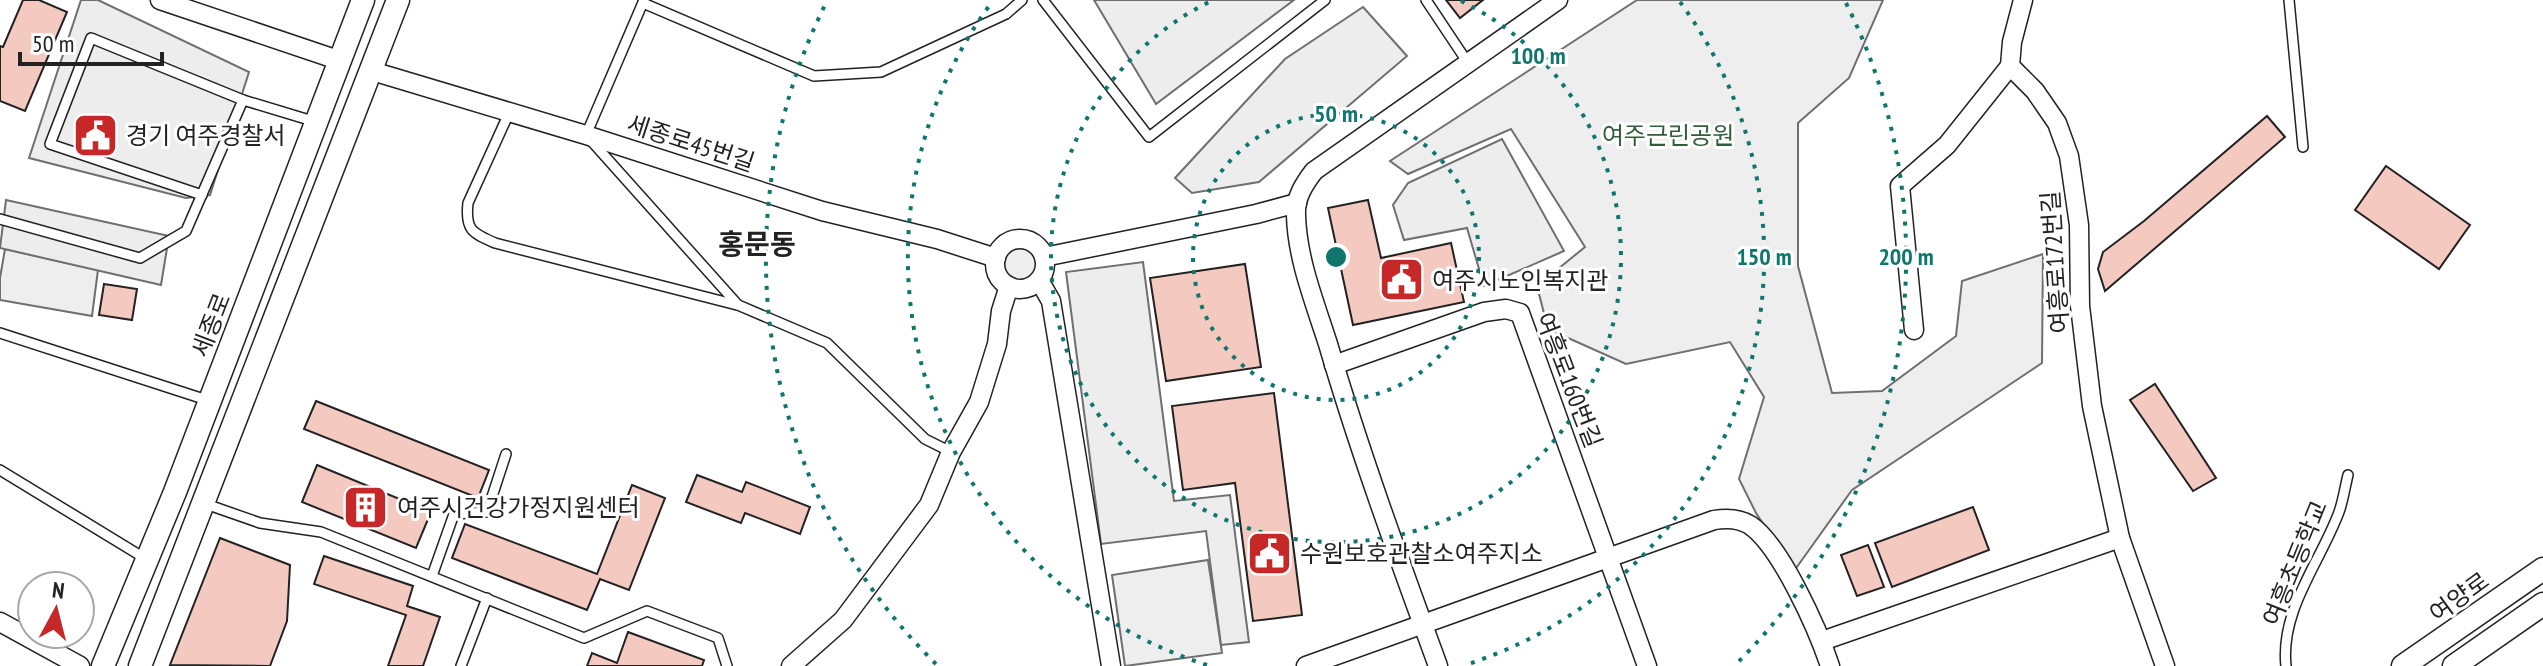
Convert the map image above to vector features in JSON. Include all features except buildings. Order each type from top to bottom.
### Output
[{"type":"street","points":[[160,0],[372,71]]},
{"type":"street","name":"세종로","points":[[103,666],[175,492],[363,0]]},
{"type":"street","points":[[140,666],[398,0]]},
{"type":"street","points":[[1438,666],[1355,435],[1305,268],[1298,236],[1297,203],[1314,171],[1558,0]]},
{"type":"street","points":[[1914,330],[1900,186],[1947,145],[2010,66],[2012,42],[2023,0]]},
{"type":"street","name":"여흥로172번길","points":[[2010,66],[2035,91],[2057,123],[2069,156],[2079,225],[2080,306],[2089,384],[2120,538],[2165,666]]},
{"type":"street","name":"세종로45번길","points":[[372,71],[586,135],[822,211],[937,239],[996,258]]},
{"type":"street","points":[[1044,257],[1297,203]]},
{"type":"street","points":[[1021,239],[1036,244],[1044,257],[1045,266],[1039,280],[1025,288],[1009,286],[998,274],[996,258],[1005,244],[1021,239]]},
{"type":"street","points":[[1039,280],[1051,301],[1111,666]]},
{"type":"street","points":[[791,666],[843,620],[929,505],[951,452],[979,402],[997,344],[1001,311],[1009,286]]},
{"type":"street","name":"여흥로160번길","points":[[1334,365],[1484,312],[1506,309],[1520,313],[1647,666]]},
{"type":"street","points":[[175,492],[203,503]]},
{"type":"street","points":[[1306,666],[1714,520],[1727,518],[1749,524],[1778,556],[1822,641],[1830,666]]},
{"type":"street","points":[[1822,641],[2120,538]]},
{"type":"street","name":"여양로","points":[[2403,666],[2543,569]]},
{"type":"street","points":[[2454,666],[2543,604]]},
{"type":"street","points":[[0,622],[80,666]]},
{"type":"lane","points":[[738,305],[586,135],[644,1],[814,76],[881,72],[1006,14],[1022,0]]},
{"type":"lane","points":[[1043,0],[1149,137],[1325,0]]},
{"type":"lane","points":[[1426,0],[1468,63]]},
{"type":"lane","points":[[2289,0],[2303,147]]},
{"type":"lane","points":[[202,195],[50,144],[91,38],[243,100],[316,122]]},
{"type":"lane","points":[[0,219],[140,258],[186,231],[243,100]]},
{"type":"lane","points":[[509,113],[468,203],[466,219],[473,233],[495,243],[738,305],[827,343],[925,439],[951,452]]},
{"type":"lane","points":[[0,333],[210,402]]},
{"type":"lane","points":[[432,576],[454,514],[487,512],[506,454]]},
{"type":"lane","points":[[0,470],[146,559]]},
{"type":"lane","name":"여흥초등학교","points":[[2286,666],[2286,632],[2339,511],[2348,475]]},
{"type":"lane","points":[[203,503],[260,523],[321,532],[584,638],[647,611],[718,638],[727,666]]},
{"type":"lane","points":[[461,666],[487,598]]},
{"type":"green space","name":"여주근린공원","points":[[1637,0],[1883,0],[1849,78],[1798,123],[1798,266],[1832,393],[1882,391],[1956,336],[1962,281],[2043,254],[2042,363],[1852,490],[1794,571],[1756,513],[1739,479],[1764,397],[1730,342],[1626,364],[1548,329],[1537,286],[1585,247],[1511,129],[1408,174],[1390,161]]},
{"type":"green space","points":[[1020,248],[1031,253],[1036,264],[1031,275],[1020,280],[1009,275],[1004,264],[1009,253]]},
{"type":"green space","points":[[5,249],[98,270],[92,316],[0,300]]},
{"type":"green space","points":[[1208,560],[1222,653],[1125,666],[1112,575]]},
{"type":"shaded area","points":[[81,0],[98,0],[249,72],[210,195],[186,198],[29,158]]},
{"type":"shaded area","points":[[1094,0],[1294,0],[1156,104]]},
{"type":"shaded area","points":[[1363,7],[1407,56],[1259,182],[1192,193],[1175,178],[1285,59]]},
{"type":"shaded area","points":[[1502,139],[1564,251],[1484,286],[1467,228],[1404,240],[1393,205],[1408,183]]},
{"type":"shaded area","points":[[6,200],[169,236],[161,285],[0,248]]},
{"type":"shaded area","points":[[1143,262],[1174,501],[1230,495],[1249,642],[1221,645],[1206,531],[1101,544],[1066,272]]},
{"type":"place","name":"경기 여주경찰서","points":[[95,135]]},
{"type":"place","name":"여주시노인복지관","points":[[1401,280]]},
{"type":"place","name":"여주시건강가정지원센터","points":[[366,507]]},
{"type":"place","name":"수원보호관찰소여주지소","points":[[1269,553]]},
{"type":"district","name":"홍문동","points":[[757,243]]}]
